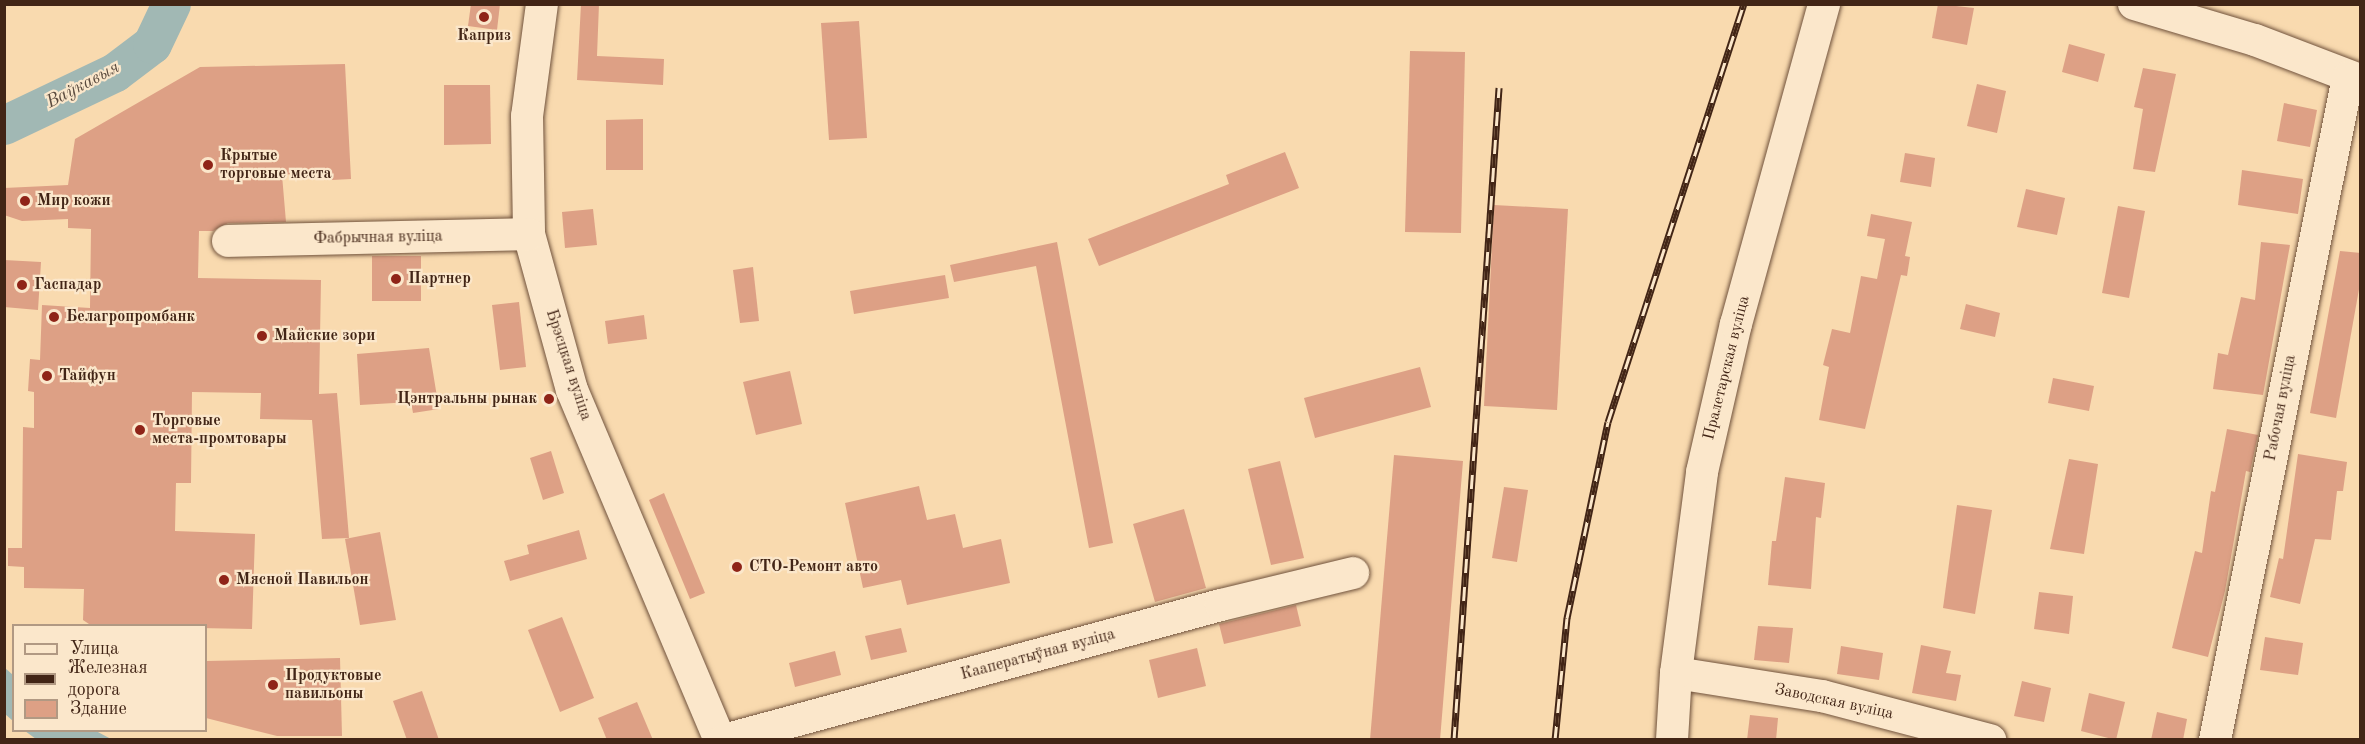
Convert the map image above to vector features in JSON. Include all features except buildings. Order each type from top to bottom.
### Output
[{"type":"street","name":"Брэсцкая вуліца","points":[[542,4],[527,116],[529,234],[572,390],[722,740]]},
{"type":"street","name":"Пралетарская вуліца","points":[[1672,740],[1676,673],[1702,472],[1736,324],[1824,4]]},
{"type":"street","points":[[2134,4],[2255,40],[2354,78]]},
{"type":"street","name":"Рабочая вуліца","points":[[2215,740],[2354,78]]},
{"type":"street","name":"Фабрычная вуліца","points":[[228,241],[529,234]]},
{"type":"street","name":"Кааператыўная вуліца","points":[[722,740],[1221,605],[1353,573]]},
{"type":"street","name":"Заводская вуліца","points":[[1676,673],[1822,696],[1990,740]]},
{"type":"water","points":[[5,668],[12,674],[12,720],[5,714]]},
{"type":"water","points":[[26,732],[98,732],[111,739],[36,739]]},
{"type":"waterway","name":"Ваўкавыя","points":[[4,125],[115,72],[152,44],[171,4]]},
{"type":"railway","points":[[1555,740],[1567,618],[1608,422],[1744,4]]},
{"type":"railway","points":[[1454,740],[1499,88]]},
{"type":"place","name":"Каприз","points":[[484,17]]},
{"type":"place","name":"Крытые торговые места","points":[[208,165]]},
{"type":"place","name":"Мир кожи","points":[[25,201]]},
{"type":"place","name":"Партнер","points":[[396,279]]},
{"type":"place","name":"Гаспадар","points":[[22,285]]},
{"type":"place","name":"Белагропромбанк","points":[[54,317]]},
{"type":"place","name":"Майские зори","points":[[262,336]]},
{"type":"place","name":"Тайфун","points":[[47,376]]},
{"type":"place","name":"Цэнтральны рынак","points":[[549,399]]},
{"type":"place","name":"Торговые места-промтовары","points":[[140,430]]},
{"type":"place","name":"СТО-Ремонт авто","points":[[737,567]]},
{"type":"place","name":"Мясной Павильон","points":[[224,580]]},
{"type":"place","name":"Продуктовые павильоны","points":[[273,685]]}]
